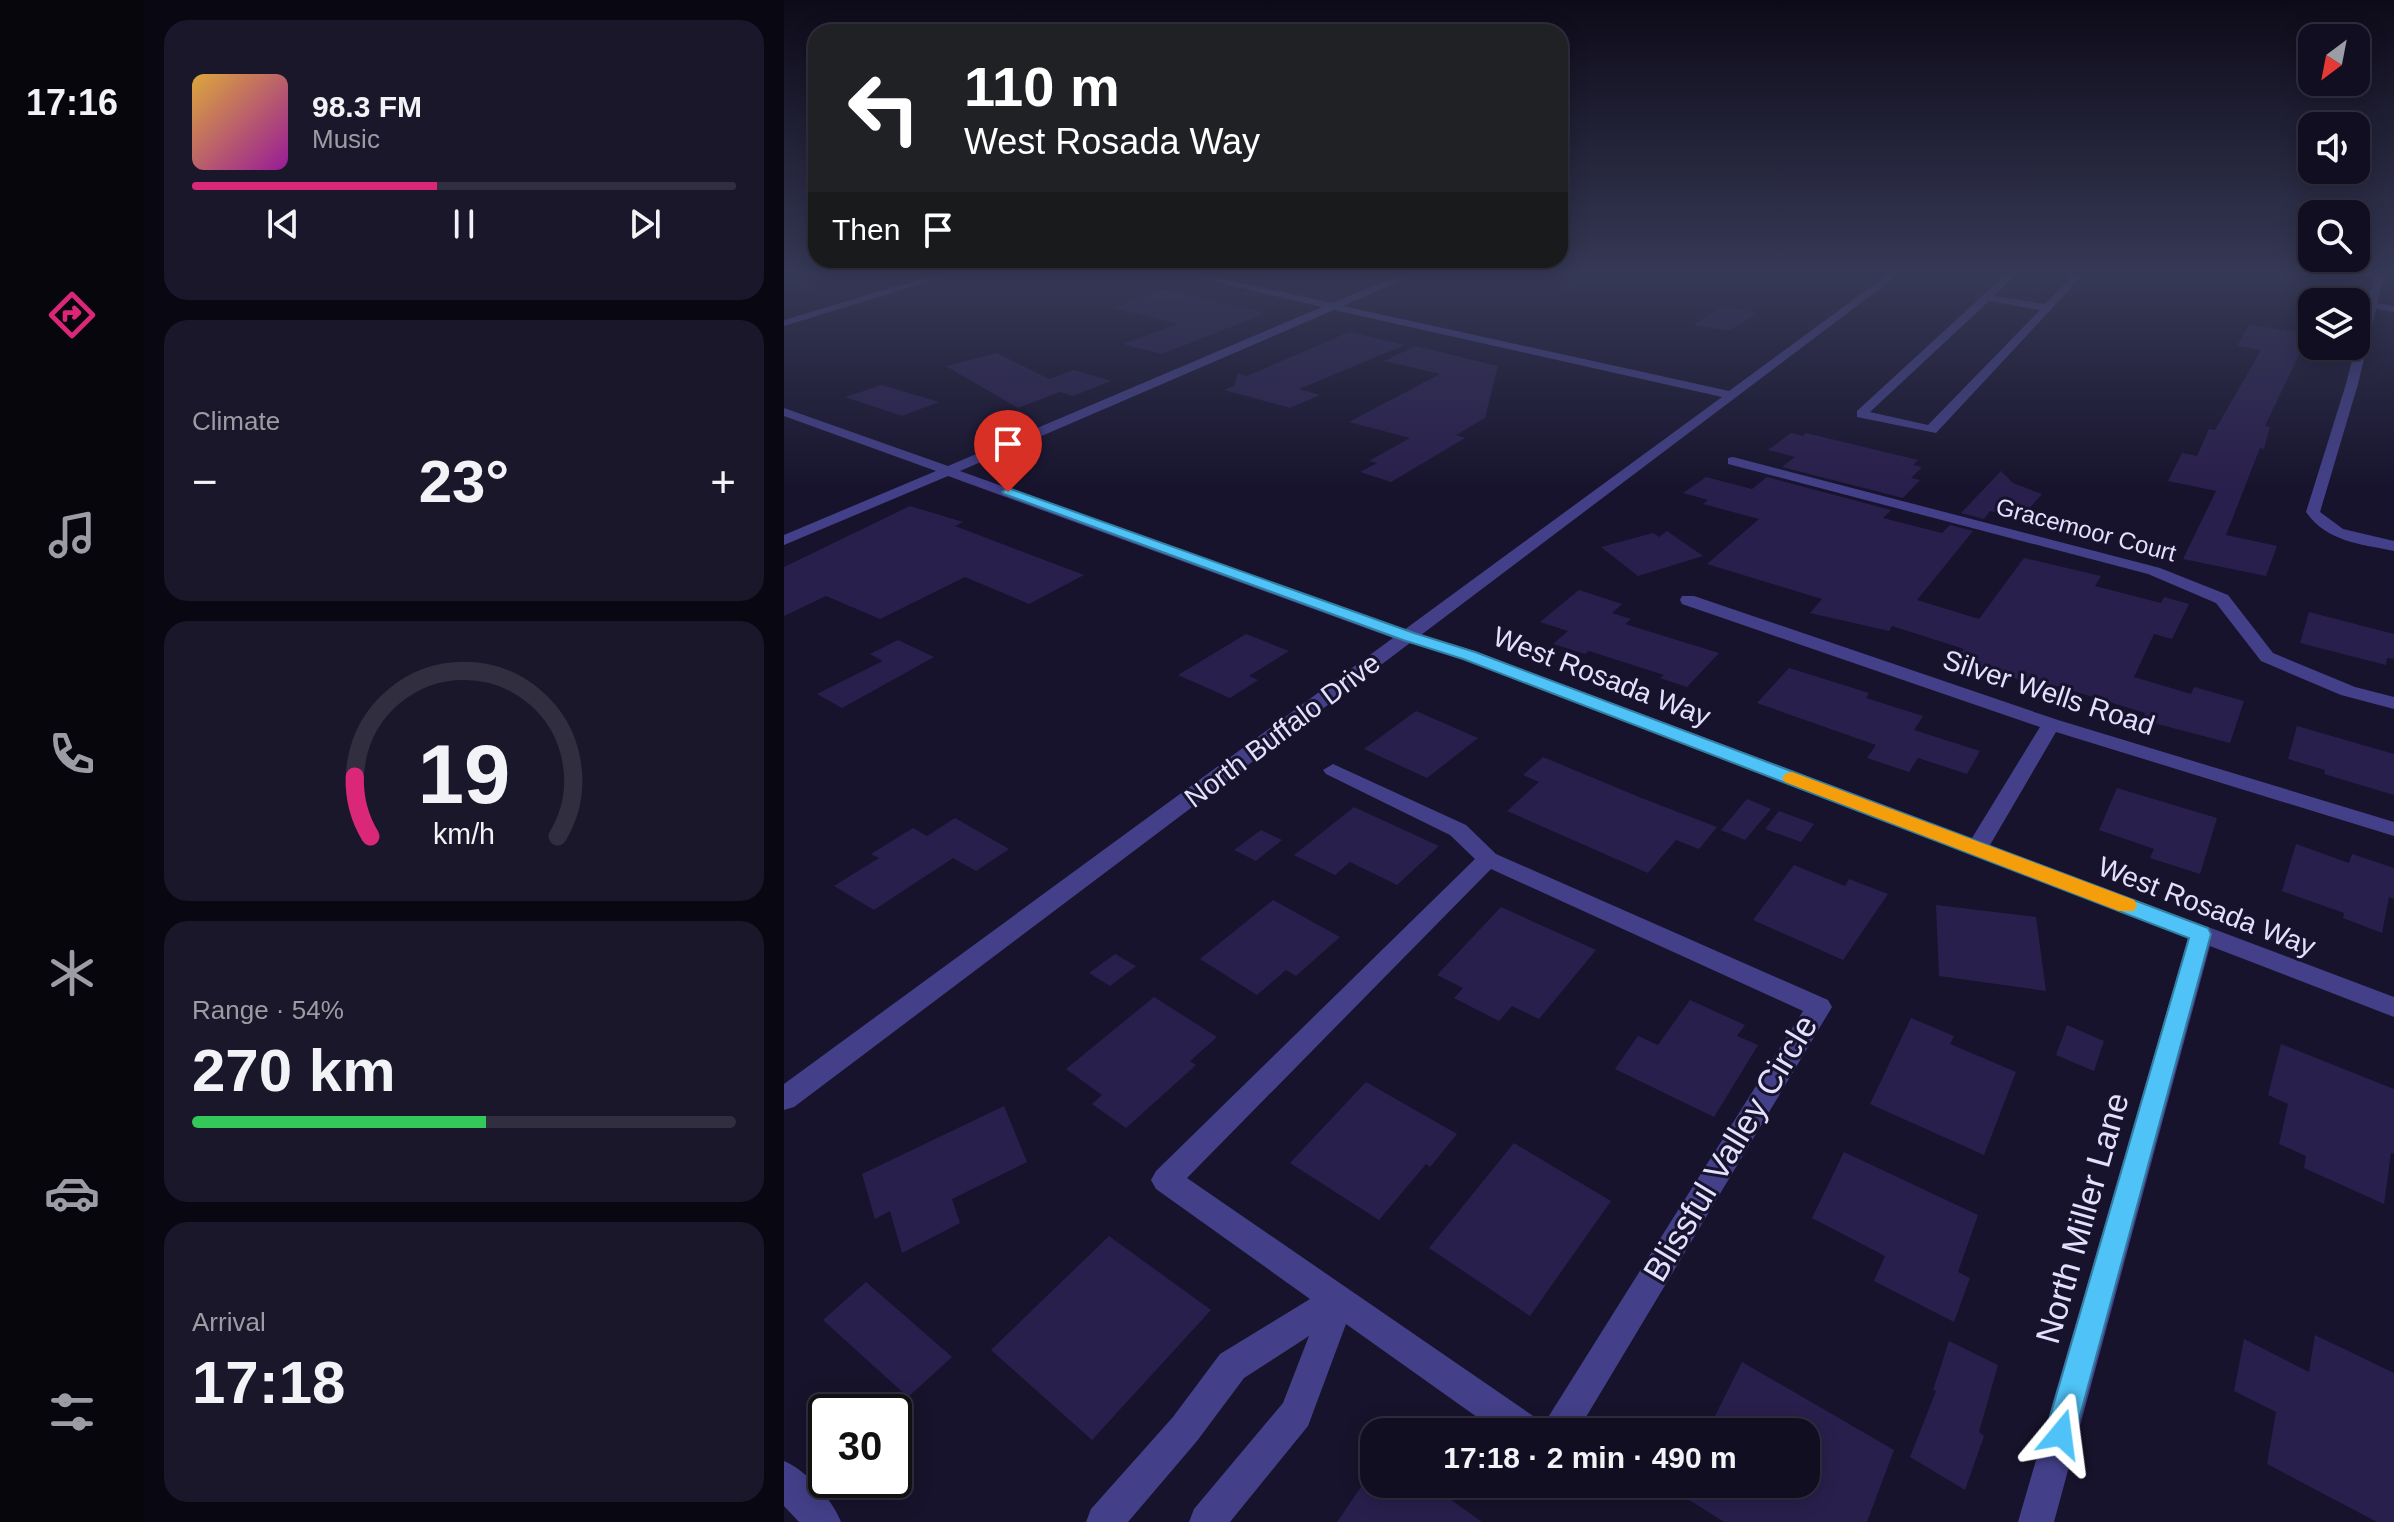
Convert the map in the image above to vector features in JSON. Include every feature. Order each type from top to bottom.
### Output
[{"type":"street","points":[[784,540],[1238,346]]},
{"type":"street","points":[[1508,346],[1734,396]]},
{"type":"street","name":"North Buffalo Drive","points":[[784,1099],[1800,346]]},
{"type":"street","points":[[1935,346],[1861,414],[1931,430],[2012,346]]},
{"type":"street","points":[[2357,360],[2314,508],[2317,518],[2330,528],[2394,546]]},
{"type":"street","name":"West Rosada Way","points":[[784,412],[1408,637],[1469,655],[2394,1007]]},
{"type":"street","name":"Gracemoor Court","points":[[1733,461],[2167,576],[2222,599],[2267,657],[2348,691],[2394,703]]},
{"type":"street","name":"Silver Wells Road","points":[[1688,600],[2051,724],[2394,829]]},
{"type":"street","points":[[1977,848],[2051,724]]},
{"type":"street","name":"Blissful Valley Circle","points":[[1333,770],[1458,830],[1488,859],[1819,1007],[1566,1418]]},
{"type":"street","points":[[1488,859],[1166,1180],[1507,1418]]},
{"type":"street","name":"North Miller Lane","points":[[2036,1522],[2201,934]]},
{"type":"street","points":[[1104,1522],[1185,1429],[1232,1366],[1339,1299]]},
{"type":"street","points":[[1207,1522],[1296,1414],[1339,1299]]},
{"type":"street","points":[[784,1479],[823,1522]]},
{"type":"building","points":[[1131,346],[1182,346],[1162,354]]},
{"type":"building","points":[[1316,346],[1403,346],[1299,389],[1320,395],[1290,408],[1224,390],[1234,386],[1238,373],[1247,376]]},
{"type":"building","points":[[1415,346],[1498,366],[1485,418],[1456,435],[1465,438],[1391,482],[1360,472],[1377,463],[1369,461],[1410,438],[1349,422],[1440,374],[1384,361]]},
{"type":"building","points":[[2237,346],[2298,346],[2298,357],[2265,426],[2270,427],[2264,449],[2260,448],[2226,535],[2277,546],[2266,576],[2183,559],[2216,491],[2168,481],[2182,453],[2197,456],[2209,429],[2215,430],[2261,350]]},
{"type":"building","points":[[997,353],[1049,379],[1074,370],[1111,381],[1073,396],[1060,392],[1018,408],[946,366]]},
{"type":"building","points":[[882,385],[939,402],[902,416],[845,397]]},
{"type":"building","points":[[1791,433],[1803,436],[1806,433],[1918,460],[1913,465],[1922,467],[1911,478],[1920,480],[1903,498],[1782,467],[1795,457],[1768,450]]},
{"type":"building","points":[[2001,471],[2013,483],[2042,494],[2020,519],[1990,511],[1984,519],[1961,513]]},
{"type":"building","points":[[1706,477],[1752,489],[1767,477],[1891,510],[1883,518],[1942,533],[1950,525],[1973,531],[1917,600],[1979,619],[2024,558],[2101,576],[2095,586],[2161,603],[2164,597],[2189,604],[2172,639],[2154,634],[2134,677],[2191,694],[2194,687],[2244,701],[2230,743],[2142,720],[2145,713],[2057,686],[2054,691],[1955,659],[1964,649],[1892,626],[1889,631],[1810,613],[1822,599],[1707,564],[1759,519],[1703,504],[1708,500],[1683,493]]},
{"type":"building","points":[[910,506],[963,522],[955,526],[1084,575],[1029,604],[965,577],[880,619],[826,596],[784,616],[784,567]]},
{"type":"building","points":[[1667,531],[1703,556],[1638,576],[1601,547],[1653,533],[1659,537]]},
{"type":"building","points":[[1579,590],[1622,604],[1612,613],[1631,619],[1625,624],[1719,653],[1687,687],[1660,678],[1664,675],[1589,651],[1585,654],[1553,644],[1568,631],[1540,622]]},
{"type":"building","points":[[2309,612],[2394,634],[2394,659],[2387,658],[2386,665],[2300,643]]},
{"type":"building","points":[[1246,634],[1289,651],[1249,676],[1258,680],[1230,698],[1178,675]]},
{"type":"building","points":[[898,640],[934,657],[842,708],[817,694],[883,661],[870,654]]},
{"type":"building","points":[[1789,668],[1869,693],[1866,698],[1923,716],[1914,730],[1980,751],[1967,774],[1918,758],[1909,772],[1867,758],[1876,745],[1757,703]]},
{"type":"building","points":[[1416,711],[1478,738],[1427,778],[1364,749]]},
{"type":"building","points":[[2297,726],[2394,754],[2394,795],[2324,774],[2325,770],[2288,759]]},
{"type":"building","points":[[1543,757],[1717,827],[1699,849],[1676,840],[1648,873],[1507,811],[1539,782],[1523,775]]},
{"type":"building","points":[[2117,788],[2217,818],[2200,874],[2150,858],[2154,849],[2099,830]]},
{"type":"building","points":[[1747,799],[1771,809],[1745,840],[1721,830]]},
{"type":"building","points":[[1354,807],[1439,846],[1397,885],[1350,862],[1335,875],[1294,855]]},
{"type":"building","points":[[1779,811],[1814,824],[1801,842],[1765,829]]},
{"type":"building","points":[[955,818],[1009,849],[976,871],[953,858],[874,910],[834,886],[879,858],[871,854],[913,828],[927,836]]},
{"type":"building","points":[[1261,830],[1282,840],[1256,861],[1234,850]]},
{"type":"building","points":[[2296,844],[2349,863],[2352,854],[2394,868],[2394,899],[2389,897],[2382,933],[2343,918],[2344,913],[2282,891]]},
{"type":"building","points":[[1794,865],[1845,886],[1849,879],[1888,894],[1843,960],[1753,920]]},
{"type":"building","points":[[1273,900],[1340,937],[1296,976],[1286,970],[1257,995],[1200,959]]},
{"type":"building","points":[[1936,905],[2036,917],[2046,991],[1939,976]]},
{"type":"building","points":[[1501,907],[1596,950],[1539,1019],[1512,1006],[1499,1021],[1454,998],[1463,988],[1437,975]]},
{"type":"building","points":[[1115,954],[1136,966],[1110,986],[1089,973]]},
{"type":"building","points":[[1154,997],[1217,1037],[1190,1061],[1196,1065],[1126,1128],[1092,1104],[1102,1095],[1066,1069]]},
{"type":"building","points":[[1690,1000],[1745,1025],[1737,1036],[1758,1045],[1714,1117],[1615,1069],[1638,1036],[1658,1045]]},
{"type":"building","points":[[1911,1018],[1954,1036],[1950,1044],[2016,1072],[1984,1155],[1870,1104]]},
{"type":"building","points":[[2067,1025],[2104,1041],[2094,1071],[2056,1055]]},
{"type":"building","points":[[2281,1044],[2394,1089],[2394,1154],[2391,1153],[2384,1204],[2304,1168],[2306,1156],[2279,1144],[2288,1104],[2268,1095]]},
{"type":"building","points":[[1366,1082],[1457,1134],[1430,1167],[1426,1164],[1379,1220],[1290,1163]]},
{"type":"building","points":[[1004,1106],[1027,1162],[952,1199],[960,1223],[902,1253],[890,1211],[875,1219],[862,1174]]},
{"type":"building","points":[[1514,1143],[1611,1201],[1530,1316],[1429,1248]]},
{"type":"building","points":[[1844,1152],[1978,1215],[1958,1272],[1970,1278],[1954,1322],[1874,1281],[1885,1256],[1812,1218]]},
{"type":"building","points":[[1109,1236],[1211,1310],[1092,1440],[991,1350]]},
{"type":"building","points":[[866,1282],[952,1357],[911,1394],[905,1394],[823,1320]]},
{"type":"building","points":[[2315,1335],[2394,1373],[2394,1522],[2377,1522],[2267,1464],[2276,1412],[2234,1391],[2244,1339],[2309,1372]]},
{"type":"building","points":[[1949,1341],[1998,1365],[1979,1432],[1984,1436],[1965,1490],[1910,1457],[1936,1391],[1933,1390]]},
{"type":"building","points":[[1742,1362],[1894,1450],[1867,1522],[1724,1522],[1686,1498],[1820,1498],[1820,1418],[1714,1418]]},
{"type":"building","points":[[1360,1488],[1360,1498],[1449,1498],[1482,1522],[1337,1522]]},
{"type":"slow traffic","points":[[1792,778],[2126,905]]},
{"type":"route","points":[[1008,492],[1408,637],[1469,655],[2201,934],[2061,1434]]}]
